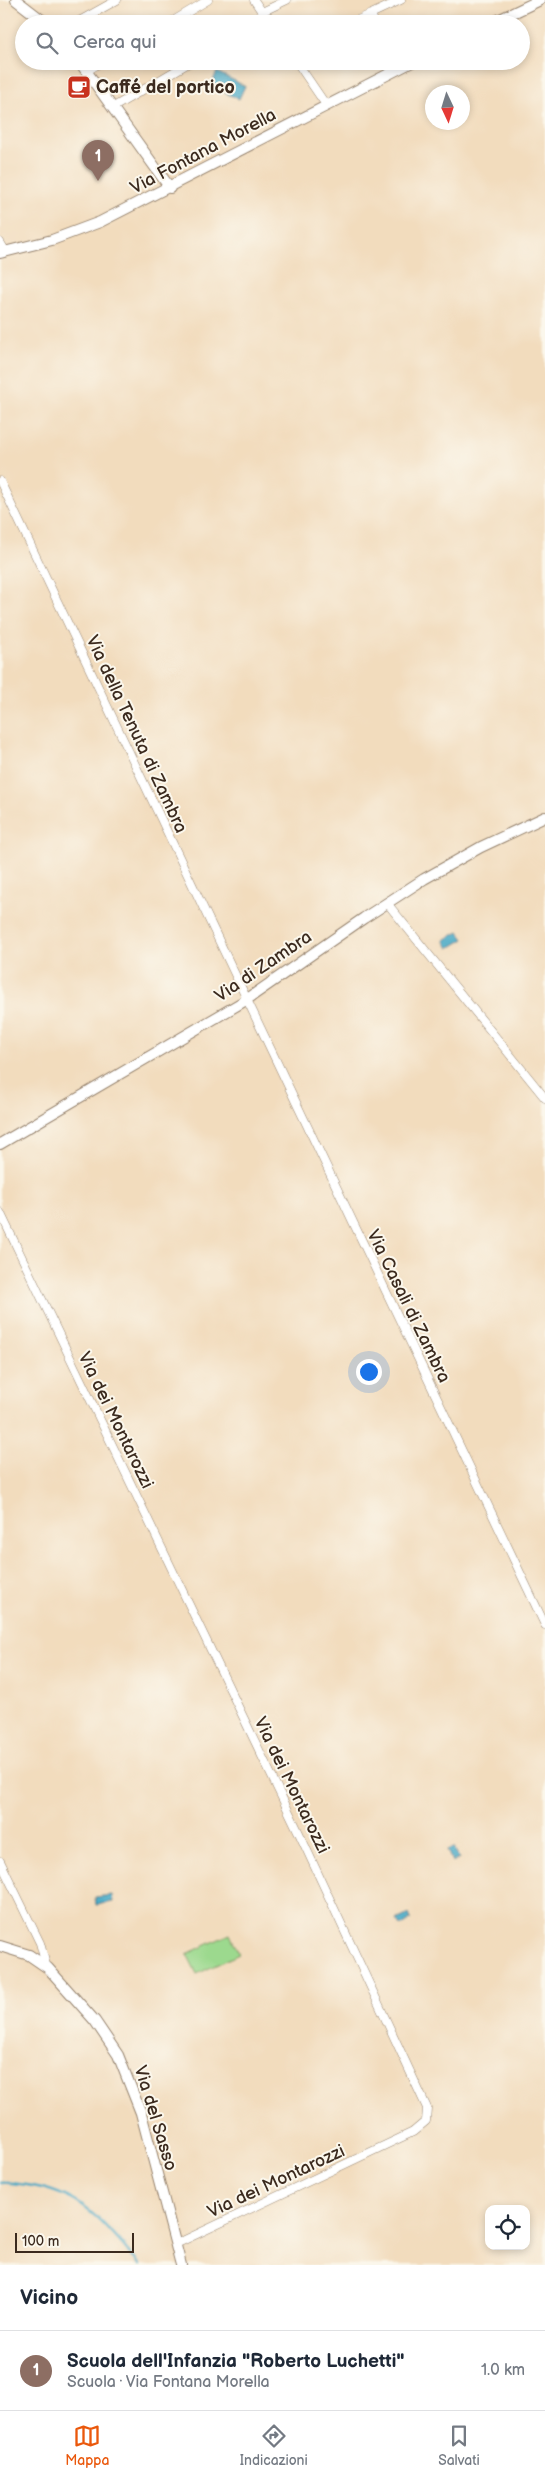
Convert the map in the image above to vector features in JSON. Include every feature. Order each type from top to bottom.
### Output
[{"type":"street","points":[[16,0],[35,15]]},
{"type":"street","points":[[90,15],[117,0]]},
{"type":"street","points":[[183,15],[208,0]]},
{"type":"street","points":[[254,0],[264,15]]},
{"type":"street","points":[[269,15],[286,0]]},
{"type":"street","points":[[371,14],[400,0]]},
{"type":"street","points":[[508,15],[539,0],[545,4]]},
{"type":"street","points":[[112,108],[177,70]]},
{"type":"street","points":[[302,70],[326,105]]},
{"type":"street","name":"Via Fontana Morella","points":[[3,252],[93,226],[170,188],[388,70]]},
{"type":"street","points":[[86,71],[170,188]]},
{"type":"street","points":[[0,242],[3,252]]},
{"type":"street","name":"Via della Tenuta di Zambra","points":[[0,480],[246,1000]]},
{"type":"street","name":"Via di Zambra","points":[[0,1144],[246,1000],[386,903],[481,847],[545,817]]},
{"type":"street","points":[[386,903],[545,1098]]},
{"type":"street","name":"Via Casali di Zambra","points":[[246,1000],[545,1625]]},
{"type":"street","name":"Via dei Montarozzi","points":[[0,1212],[299,1833],[427,2108],[426,2121],[413,2132],[176,2244]]},
{"type":"street","points":[[0,1861],[42,1946],[46,1965]]},
{"type":"street","name":"Via del Sasso","points":[[0,1946],[29,1955],[46,1965],[95,2021],[124,2067],[143,2119],[181,2265]]},
{"type":"green space","points":[[230,1934],[239,1954],[197,1974],[187,1954]]},
{"type":"water","points":[[217,72],[245,86],[239,99],[210,86]]},
{"type":"water","points":[[459,932],[464,939],[449,948],[444,940]]},
{"type":"water","points":[[454,1847],[459,1859],[452,1862],[447,1850]]},
{"type":"water","points":[[112,1895],[113,1902],[96,1905],[95,1897]]},
{"type":"water","points":[[409,1914],[411,1919],[403,1926],[400,1926],[396,1920]]},
{"type":"waterway","points":[[0,2183],[47,2189],[79,2203],[104,2224],[140,2265]]},
{"type":"place","name":"Caffé del portico","points":[[79,87]]},
{"type":"place","name":"Scuola dell'Infanzia \"Roberto Luchetti\"","points":[[98,181]]}]
